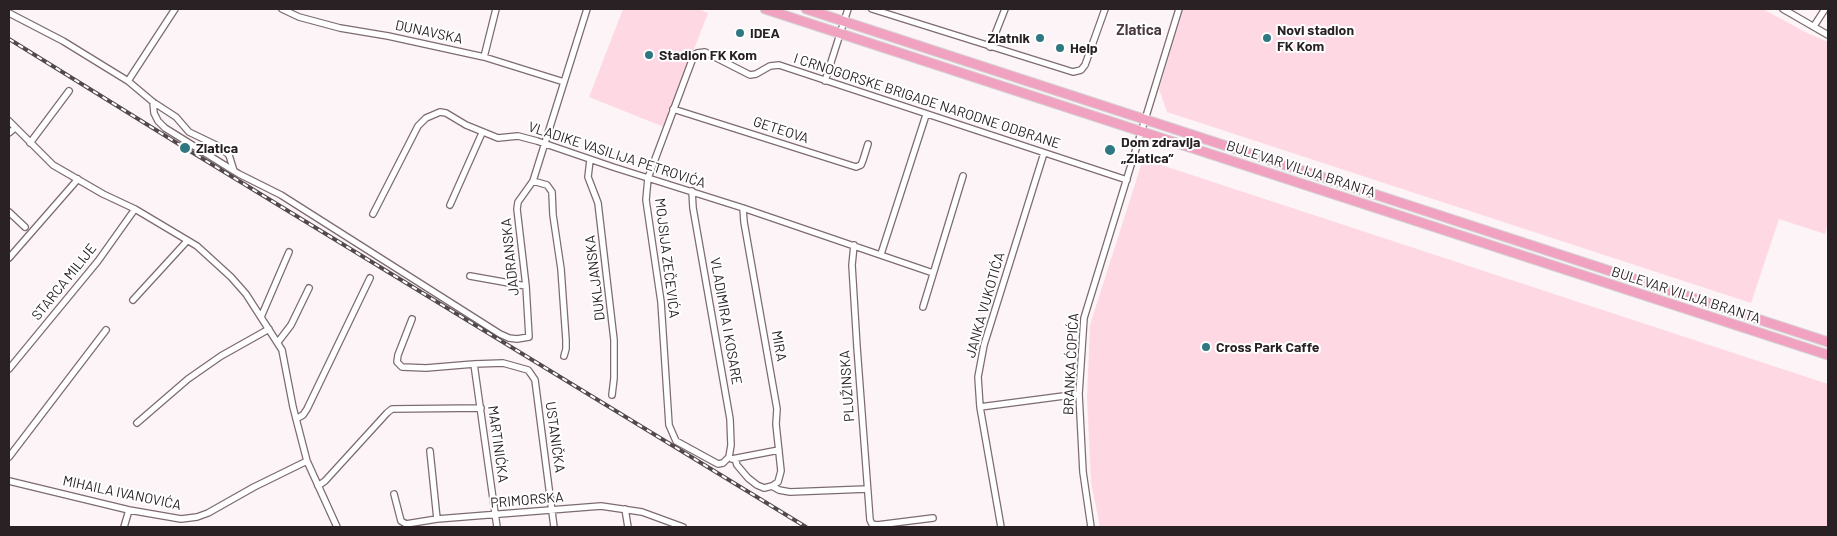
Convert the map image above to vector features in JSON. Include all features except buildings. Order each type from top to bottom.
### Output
[{"type":"main road","name":"BULEVAR VILIJA BRANTA","points":[[765,9],[1828,355]]},
{"type":"main road","name":"BULEVAR VILIJA BRANTA","points":[[806,9],[1828,342]]},
{"type":"street","points":[[128,81],[175,9]]},
{"type":"street","name":"DUNAVSKA","points":[[282,9],[299,17],[484,57],[564,82]]},
{"type":"street","points":[[299,17],[301,9]]},
{"type":"street","points":[[484,57],[496,9]]},
{"type":"street","name":"JADRANSKA","points":[[234,171],[281,195],[500,334],[517,339],[529,337],[526,286],[517,209],[521,196],[533,181],[587,9]]},
{"type":"street","points":[[824,81],[848,9]]},
{"type":"street","points":[[872,9],[990,47],[1078,72],[1085,65],[1105,9]]},
{"type":"street","points":[[990,47],[1005,9]]},
{"type":"street","name":"BRANKA ĆOPIĆA","points":[[1091,527],[1083,472],[1079,394],[1084,318],[1179,9]]},
{"type":"street","points":[[1784,9],[1828,35]]},
{"type":"street","points":[[1814,26],[1825,9]]},
{"type":"street","points":[[9,13],[63,41],[128,81],[153,102],[176,117],[189,132],[218,146],[229,155],[234,171]]},
{"type":"street","name":"I CRNOGORSKE BRIGADE NARODNE ODBRANE","points":[[694,55],[705,52],[750,75],[775,65],[1127,180]]},
{"type":"street","name":"MOJSIJA ZEČEVIĆA","points":[[694,55],[648,178],[646,200],[661,302],[668,419],[671,431],[676,440],[718,464],[723,463],[729,457]]},
{"type":"street","points":[[30,143],[69,91]]},
{"type":"street","points":[[153,102],[154,113],[158,121],[165,128],[234,171]]},
{"type":"street","name":"GETEOVA","points":[[673,109],[856,167],[864,160],[868,144]]},
{"type":"street","name":"VLADIKE VASILIJA PETROVIĆA","points":[[373,214],[410,140],[426,118],[436,112],[443,112],[498,138],[518,136],[544,144],[744,208],[933,273]]},
{"type":"street","points":[[881,254],[926,115]]},
{"type":"street","points":[[9,121],[53,165],[113,199],[135,209],[196,246],[231,277],[246,294],[278,342],[284,355],[296,419],[307,461],[337,527]]},
{"type":"street","points":[[9,133],[14,128]]},
{"type":"street","points":[[450,206],[482,132]]},
{"type":"street","name":"JANKA VUKOTIĆA","points":[[1001,527],[980,406],[978,377],[984,345],[1044,153]]},
{"type":"street","name":"DUKLJANSKA","points":[[590,160],[588,177],[598,203],[614,340],[612,395]]},
{"type":"street","points":[[923,307],[963,176]]},
{"type":"street","points":[[9,258],[78,179]]},
{"type":"street","points":[[533,181],[547,185],[552,192],[553,215],[561,269],[566,340],[564,356]]},
{"type":"street","name":"VLADIMIRA I KOSARE","points":[[692,191],[693,208],[728,404],[731,432],[729,457]]},
{"type":"street","name":"MIRA","points":[[744,208],[744,222],[777,408],[776,424],[781,471],[778,482],[772,486]]},
{"type":"street","name":"STARCA MILIJE","points":[[9,369],[98,261],[135,209]]},
{"type":"street","points":[[9,212],[25,227]]},
{"type":"street","points":[[134,300],[188,241]]},
{"type":"street","name":"PLUŽINSKA","points":[[854,245],[852,265],[866,489],[871,524],[877,525],[933,518]]},
{"type":"street","points":[[261,317],[289,252]]},
{"type":"street","points":[[470,276],[526,286]]},
{"type":"street","points":[[296,419],[303,415],[307,409],[370,278]]},
{"type":"street","points":[[278,342],[291,325],[310,288]]},
{"type":"street","points":[[412,319],[398,355],[397,362],[400,366],[426,368],[474,364]]},
{"type":"street","points":[[137,423],[188,379],[221,356],[269,329]]},
{"type":"street","points":[[9,457],[106,330]]},
{"type":"street","name":"USTANIČKA","points":[[474,364],[506,363],[528,370],[534,380],[554,527]]},
{"type":"street","name":"MARTINIĆKA","points":[[474,364],[497,527]]},
{"type":"street","points":[[980,406],[1079,394]]},
{"type":"street","points":[[318,486],[325,481],[392,409],[480,408]]},
{"type":"street","points":[[430,450],[437,519]]},
{"type":"street","points":[[729,457],[735,459],[779,450]]},
{"type":"street","points":[[735,459],[740,468],[757,485],[764,488],[772,486],[779,490],[790,492],[866,489]]},
{"type":"street","name":"MIHAILA IVANOVIĆA","points":[[9,481],[129,510],[181,520],[196,518],[307,461]]},
{"type":"street","name":"PRIMORSKA","points":[[394,494],[402,523],[406,524],[437,519],[496,516],[601,506],[650,514],[683,527]]},
{"type":"street","points":[[625,509],[628,527]]},
{"type":"street","points":[[124,527],[129,510]]},
{"type":"shaded area","name":"Stadion FK Kom","points":[[623,9],[698,9],[708,13],[664,127],[589,97]]},
{"type":"shaded area","points":[[1183,9],[1763,9],[1828,42],[1828,225],[1825,234],[1779,219],[1751,303],[1167,112],[1159,89]]},
{"type":"shaded area","points":[[1143,159],[1828,384],[1828,527],[1100,527],[1091,482],[1087,397],[1090,325]]},
{"type":"railway","points":[[9,39],[806,527]]},
{"type":"place","name":"IDEA","points":[[740,33]]},
{"type":"place","name":"Zlatnik","points":[[1040,38]]},
{"type":"place","name":"Novi stadion FK Kom","points":[[1267,38]]},
{"type":"place","name":"Help","points":[[1060,48]]},
{"type":"place","name":"Stadion FK Kom","points":[[649,55]]},
{"type":"place","name":"Zlatica","points":[[185,148]]},
{"type":"place","name":"Dom zdravlja „Zlatica”","points":[[1110,150]]},
{"type":"place","name":"Cross Park Caffe","points":[[1206,347]]},
{"type":"district","name":"Zlatica","points":[[1139,30]]}]
